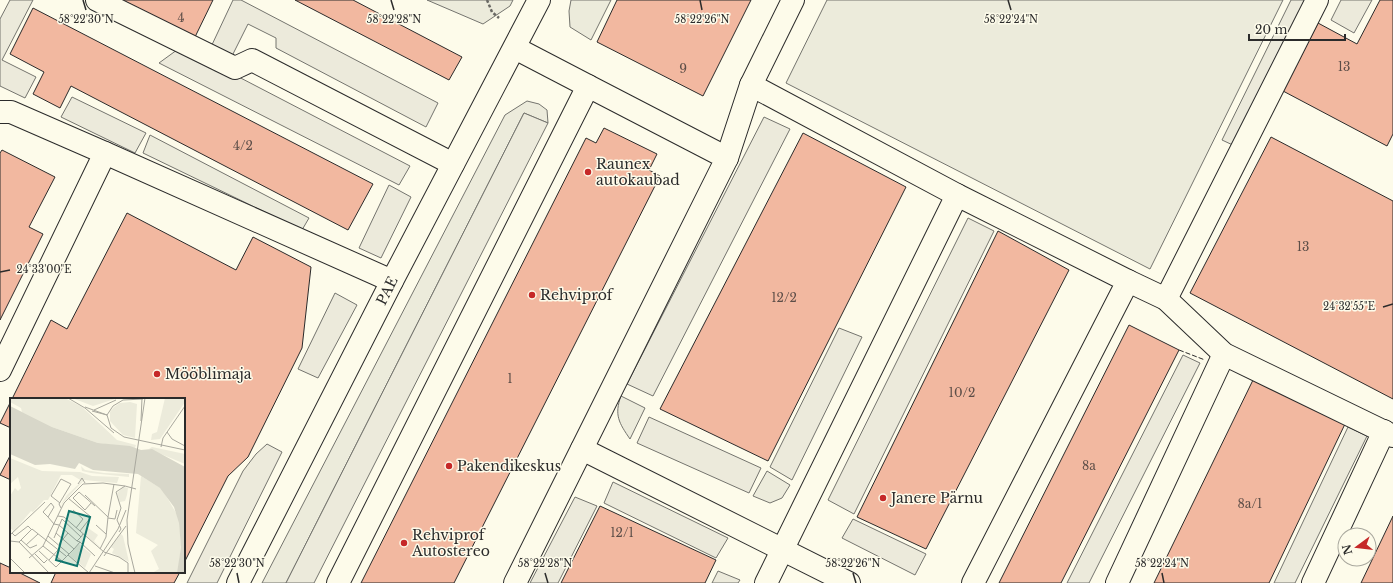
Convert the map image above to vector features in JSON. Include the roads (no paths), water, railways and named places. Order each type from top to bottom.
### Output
[{"type":"street","points":[[97,0],[235,68],[252,60],[453,164]]},
{"type":"street","name":"PAE","points":[[238,583],[392,281],[540,0]]},
{"type":"street","points":[[515,583],[727,158],[751,85],[793,0]]},
{"type":"street","points":[[1166,299],[1317,0]]},
{"type":"street","points":[[515,48],[727,158]]},
{"type":"street","points":[[751,85],[957,195],[1166,299],[1224,354],[1389,433],[1313,583]]},
{"type":"street","points":[[338,583],[588,86]]},
{"type":"street","points":[[0,112],[11,112],[105,152],[392,281]]},
{"type":"street","points":[[0,370],[105,152]]},
{"type":"street","points":[[766,583],[957,195]]},
{"type":"street","points":[[973,583],[1128,281]]},
{"type":"street","points":[[1117,583],[1224,354]]},
{"type":"street","points":[[582,449],[849,583]]},
{"type":"place","name":"Raunex autokaubad","points":[[588,172]]},
{"type":"place","name":"Rehviprof","points":[[532,295]]},
{"type":"place","name":"Mööblimaja","points":[[157,374]]},
{"type":"place","name":"Pakendikeskus","points":[[449,466]]},
{"type":"place","name":"Janere Pärnu","points":[[883,498]]},
{"type":"place","name":"Rehviprof Autostereo","points":[[404,543]]}]
